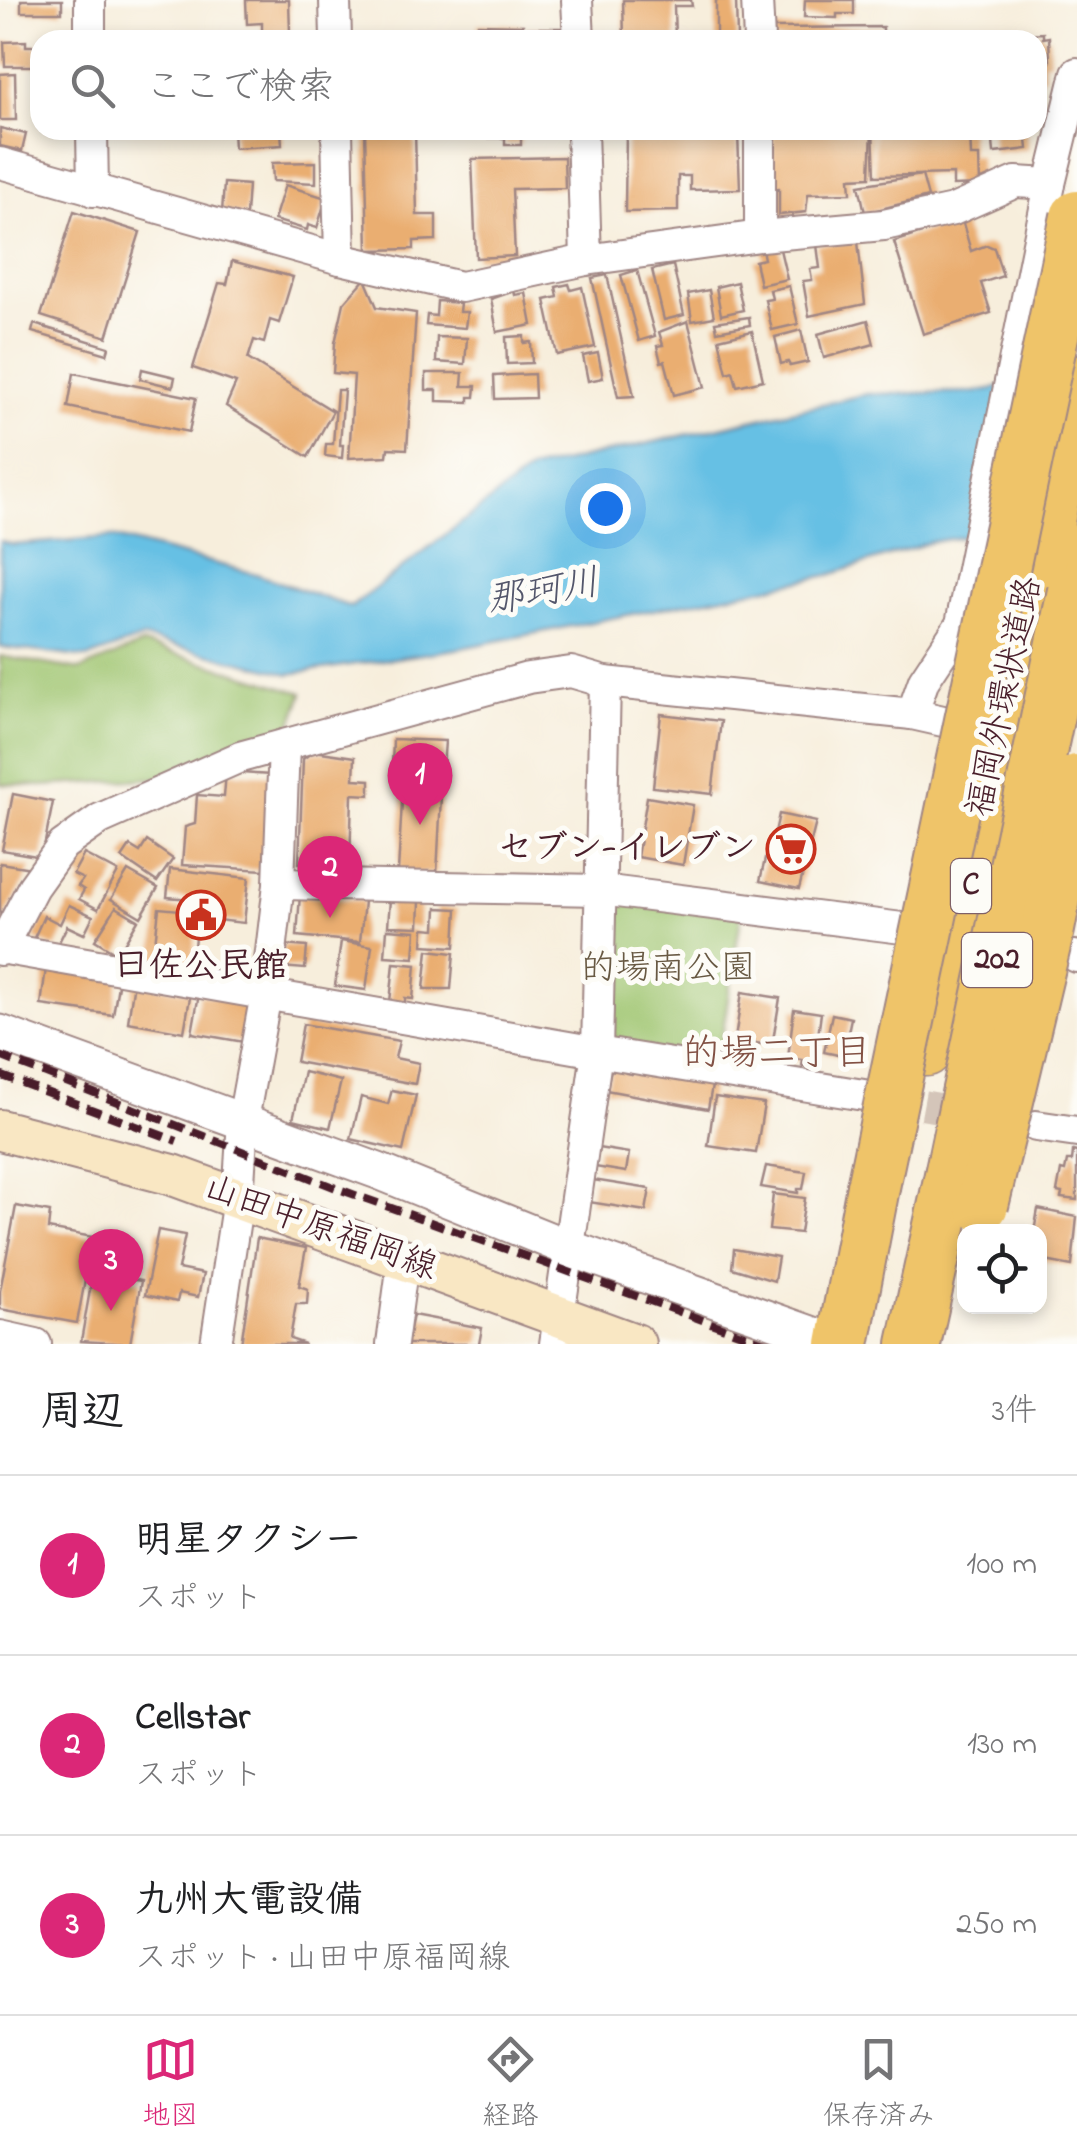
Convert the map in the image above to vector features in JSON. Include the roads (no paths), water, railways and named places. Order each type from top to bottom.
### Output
[{"type":"highway","points":[[841,1344],[1064,200]]},
{"type":"highway","name":"福岡外環状道路","points":[[917,1344],[1059,743],[1077,342]]},
{"type":"highway","name":"C","points":[[874,1344],[1077,381]]},
{"type":"highway","name":"福岡外環状道路","points":[[863,1344],[978,828],[995,732],[1064,570]]},
{"type":"highway","name":"C","points":[[917,1344],[1064,570]]},
{"type":"highway","points":[[978,1224],[1048,929],[1077,781]]},
{"type":"highway","points":[[951,1344],[957,1314]]},
{"type":"main road","name":"山田中原福岡線","points":[[0,1130],[174,1175],[404,1262],[557,1330],[635,1344]]},
{"type":"street","points":[[90,0],[90,30]]},
{"type":"street","points":[[335,0],[336,30]]},
{"type":"street","points":[[578,0],[579,30]]},
{"type":"street","points":[[757,0],[758,30]]},
{"type":"street","points":[[912,714],[924,680],[961,624],[1021,340],[1064,200],[1077,73]]},
{"type":"street","points":[[92,140],[93,190]]},
{"type":"street","points":[[338,140],[340,259]]},
{"type":"street","points":[[582,140],[586,260]]},
{"type":"street","points":[[760,140],[760,236]]},
{"type":"street","points":[[0,164],[340,259],[461,288],[586,260],[760,236],[884,225],[953,210],[1016,182],[1064,200]]},
{"type":"street","points":[[876,1097],[0,948],[33,887],[64,845],[100,819],[240,757],[528,678],[571,672],[605,682],[912,714],[1059,743]]},
{"type":"street","points":[[557,1330],[597,1052],[605,682]]},
{"type":"street","points":[[216,1344],[238,1199],[243,1120],[266,994],[279,884],[284,745]]},
{"type":"street","points":[[279,884],[601,890],[902,928]]},
{"type":"street","points":[[0,1033],[243,1120],[566,1247],[841,1344]]},
{"type":"street","points":[[0,1111],[174,1175]]},
{"type":"street","points":[[1036,1126],[1077,1132]]},
{"type":"street","points":[[392,1344],[404,1262]]},
{"type":"street","points":[[0,1336],[36,1344]]},
{"type":"water","name":"那珂川","points":[[1077,372],[1077,519],[931,542],[829,575],[456,649],[289,674],[143,638],[88,658],[0,647],[0,541],[13,545],[112,537],[256,574],[351,607],[530,470],[867,394],[976,392]]},
{"type":"tunnel","points":[[879,1097],[977,1115]]},
{"type":"railway","points":[[0,1056],[336,1188],[769,1344]]},
{"type":"railway","points":[[0,1075],[177,1141]]},
{"type":"place","name":"明星タクシー","points":[[420,825]]},
{"type":"place","name":"セブン-イレブン","points":[[791,849]]},
{"type":"place","name":"曰佐公民館","points":[[201,915]]},
{"type":"place","name":"Cellstar","points":[[330,918]]},
{"type":"place","name":"九州大電設備","points":[[111,1311]]},
{"type":"district","name":"的場二丁目","points":[[777,1055]]},
{"type":"park label","name":"的場南公園","points":[[668,969]]}]
